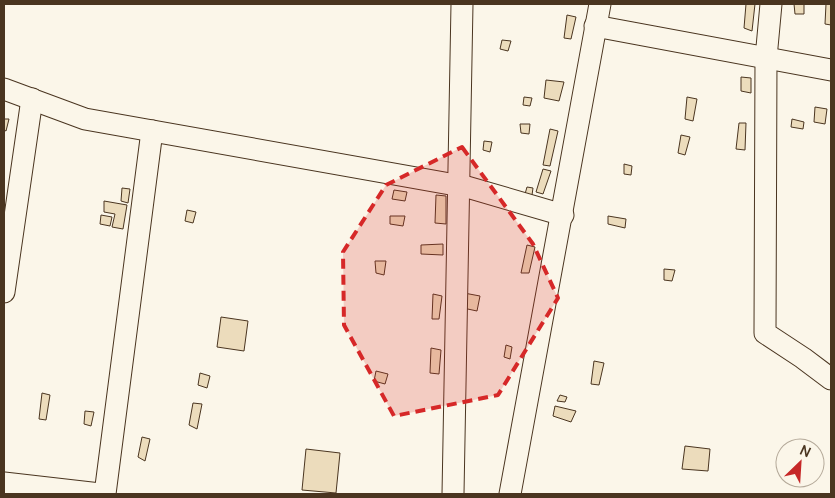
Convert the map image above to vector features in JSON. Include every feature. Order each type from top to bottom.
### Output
[{"type":"street","points":[[452,494],[462,4]]},
{"type":"street","points":[[510,494],[600,4]]},
{"type":"street","points":[[771,4],[766,58],[764,333],[804,358],[831,379]]},
{"type":"street","points":[[596,26],[831,70]]},
{"type":"street","points":[[4,89],[85,119],[458,186],[562,215]]},
{"type":"street","points":[[4,292],[32,99]]},
{"type":"street","points":[[105,494],[152,131]]},
{"type":"street","points":[[4,483],[100,494]]},
{"type":"highlighted area","points":[[462,147],[533,244],[558,298],[498,395],[394,416],[344,325],[343,252],[386,185]]},
{"type":"building","points":[[746,4],[755,4],[752,31],[744,28]]},
{"type":"building","points":[[794,4],[804,4],[804,14],[795,14]]},
{"type":"building","points":[[826,4],[831,4],[831,25],[825,24]]},
{"type":"building","points":[[567,15],[576,17],[571,39],[564,38]]},
{"type":"building","points":[[502,40],[511,41],[508,51],[500,49]]},
{"type":"building","points":[[741,77],[751,78],[751,93],[741,91]]},
{"type":"building","points":[[546,80],[564,82],[559,101],[544,98]]},
{"type":"building","points":[[524,97],[532,98],[530,106],[523,105]]},
{"type":"building","points":[[687,97],[697,99],[693,121],[685,119]]},
{"type":"building","points":[[815,107],[827,109],[825,124],[814,122]]},
{"type":"building","points":[[4,119],[9,119],[6,131],[4,130]]},
{"type":"building","points":[[792,119],[804,122],[803,129],[791,127]]},
{"type":"building","points":[[739,123],[746,123],[745,150],[736,149]]},
{"type":"building","points":[[520,124],[530,124],[529,134],[521,133]]},
{"type":"building","points":[[550,129],[558,131],[550,166],[543,165]]},
{"type":"building","points":[[681,135],[690,137],[685,155],[678,153]]},
{"type":"building","points":[[484,141],[492,142],[490,152],[483,150]]},
{"type":"building","points":[[624,164],[632,166],[631,175],[624,174]]},
{"type":"building","points":[[543,169],[551,171],[543,194],[536,192]]},
{"type":"building","points":[[527,187],[533,188],[532,195],[525,194]]},
{"type":"building","points":[[122,188],[130,189],[128,203],[121,201]]},
{"type":"building","points":[[394,190],[407,192],[405,201],[392,199]]},
{"type":"building","points":[[436,195],[446,196],[446,224],[435,223]]},
{"type":"building","points":[[104,201],[127,205],[123,229],[112,227],[115,214],[104,212]]},
{"type":"building","points":[[187,210],[196,212],[193,223],[185,221]]},
{"type":"building","points":[[101,215],[112,217],[110,226],[100,224]]},
{"type":"building","points":[[390,216],[405,216],[403,226],[390,224]]},
{"type":"building","points":[[608,216],[626,219],[625,228],[608,224]]},
{"type":"building","points":[[443,244],[443,255],[421,254],[421,245]]},
{"type":"building","points":[[527,245],[535,247],[529,273],[521,273]]},
{"type":"building","points":[[375,261],[386,261],[384,275],[376,273]]},
{"type":"building","points":[[664,269],[675,270],[672,281],[664,280]]},
{"type":"building","points":[[464,293],[480,296],[477,311],[463,308]]},
{"type":"building","points":[[433,294],[442,296],[439,319],[432,319]]},
{"type":"building","points":[[221,317],[248,321],[244,351],[217,347]]},
{"type":"building","points":[[506,345],[512,347],[510,359],[504,357]]},
{"type":"building","points":[[431,348],[441,350],[439,374],[430,373]]},
{"type":"building","points":[[594,361],[604,363],[599,385],[591,384]]},
{"type":"building","points":[[376,371],[388,374],[385,384],[374,381]]},
{"type":"building","points":[[200,373],[210,376],[207,388],[198,385]]},
{"type":"building","points":[[42,393],[50,395],[46,420],[39,419]]},
{"type":"building","points":[[560,395],[567,397],[565,402],[557,401]]},
{"type":"building","points":[[193,403],[202,404],[197,429],[189,425]]},
{"type":"building","points":[[555,406],[576,411],[571,422],[553,416]]},
{"type":"building","points":[[85,411],[94,412],[91,426],[84,424]]},
{"type":"building","points":[[142,437],[150,439],[145,461],[138,457]]},
{"type":"building","points":[[685,446],[710,449],[708,471],[682,469]]},
{"type":"building","points":[[306,449],[340,453],[336,493],[302,490]]}]
